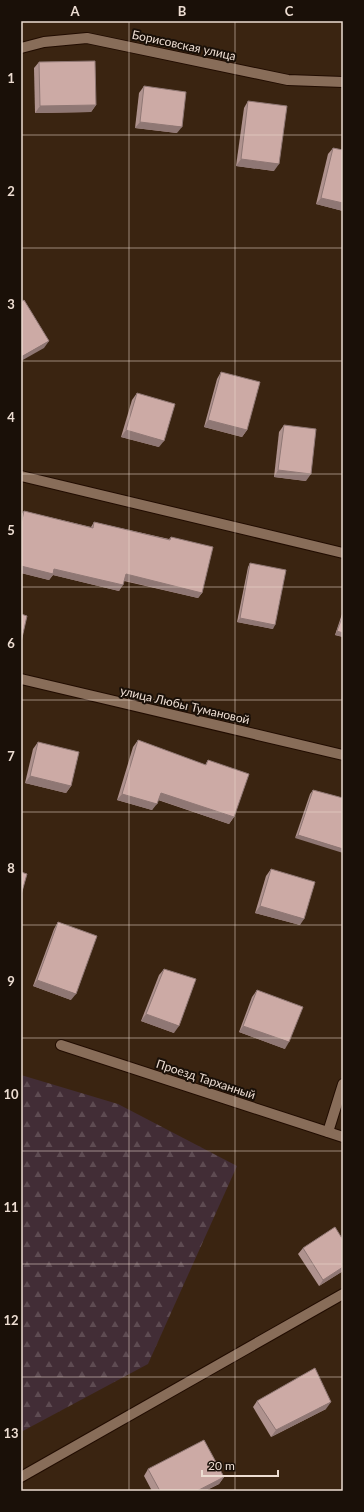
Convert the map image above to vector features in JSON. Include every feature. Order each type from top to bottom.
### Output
[{"type":"street","name":"Борисовская улица","points":[[21,48],[44,42],[87,38],[288,80],[343,82]]},
{"type":"street","points":[[21,476],[343,553]]},
{"type":"street","name":"улица Любы Тумановой","points":[[21,680],[343,755]]},
{"type":"street","name":"Проезд Тарханный","points":[[62,1045],[343,1137]]},
{"type":"street","points":[[328,1132],[343,1084]]},
{"type":"street","points":[[21,1477],[343,1294]]},
{"type":"green space","points":[[21,1075],[118,1104],[237,1166],[148,1364],[21,1432]]},
{"type":"building","points":[[95,61],[96,105],[40,106],[39,62]]},
{"type":"building","points":[[144,86],[186,92],[182,127],[140,122]]},
{"type":"building","points":[[248,101],[287,106],[279,164],[241,159]]},
{"type":"building","points":[[333,148],[343,150],[343,203],[321,198]]},
{"type":"building","points":[[24,300],[49,341],[21,357],[21,302]]},
{"type":"building","points":[[221,372],[260,382],[247,430],[208,420]]},
{"type":"building","points":[[137,393],[175,404],[164,441],[126,430]]},
{"type":"building","points":[[284,425],[316,429],[311,474],[278,470]]},
{"type":"building","points":[[24,511],[93,528],[94,522],[170,540],[171,537],[213,547],[202,593],[126,574],[123,585],[54,569],[53,574],[21,566],[21,524]]},
{"type":"building","points":[[250,563],[286,570],[275,625],[240,618]]},
{"type":"building","points":[[21,614],[27,616],[21,642]]},
{"type":"building","points":[[343,615],[343,633],[337,631]]},
{"type":"building","points":[[138,740],[206,765],[208,760],[249,774],[234,817],[161,793],[157,804],[122,794]]},
{"type":"building","points":[[38,742],[79,752],[71,786],[30,776]]},
{"type":"building","points":[[313,790],[343,798],[343,849],[298,835]]},
{"type":"building","points":[[271,869],[315,882],[304,919],[260,906]]},
{"type":"building","points":[[21,872],[27,874],[21,895]]},
{"type":"building","points":[[58,922],[97,936],[76,994],[37,980]]},
{"type":"building","points":[[164,969],[196,979],[179,1026],[146,1014]]},
{"type":"building","points":[[257,990],[303,1007],[289,1042],[243,1026]]},
{"type":"building","points":[[335,1227],[343,1240],[343,1267],[323,1280],[303,1248]]},
{"type":"building","points":[[315,1368],[331,1402],[276,1430],[257,1401]]},
{"type":"building","points":[[204,1440],[224,1477],[197,1491],[160,1491],[148,1469]]}]
